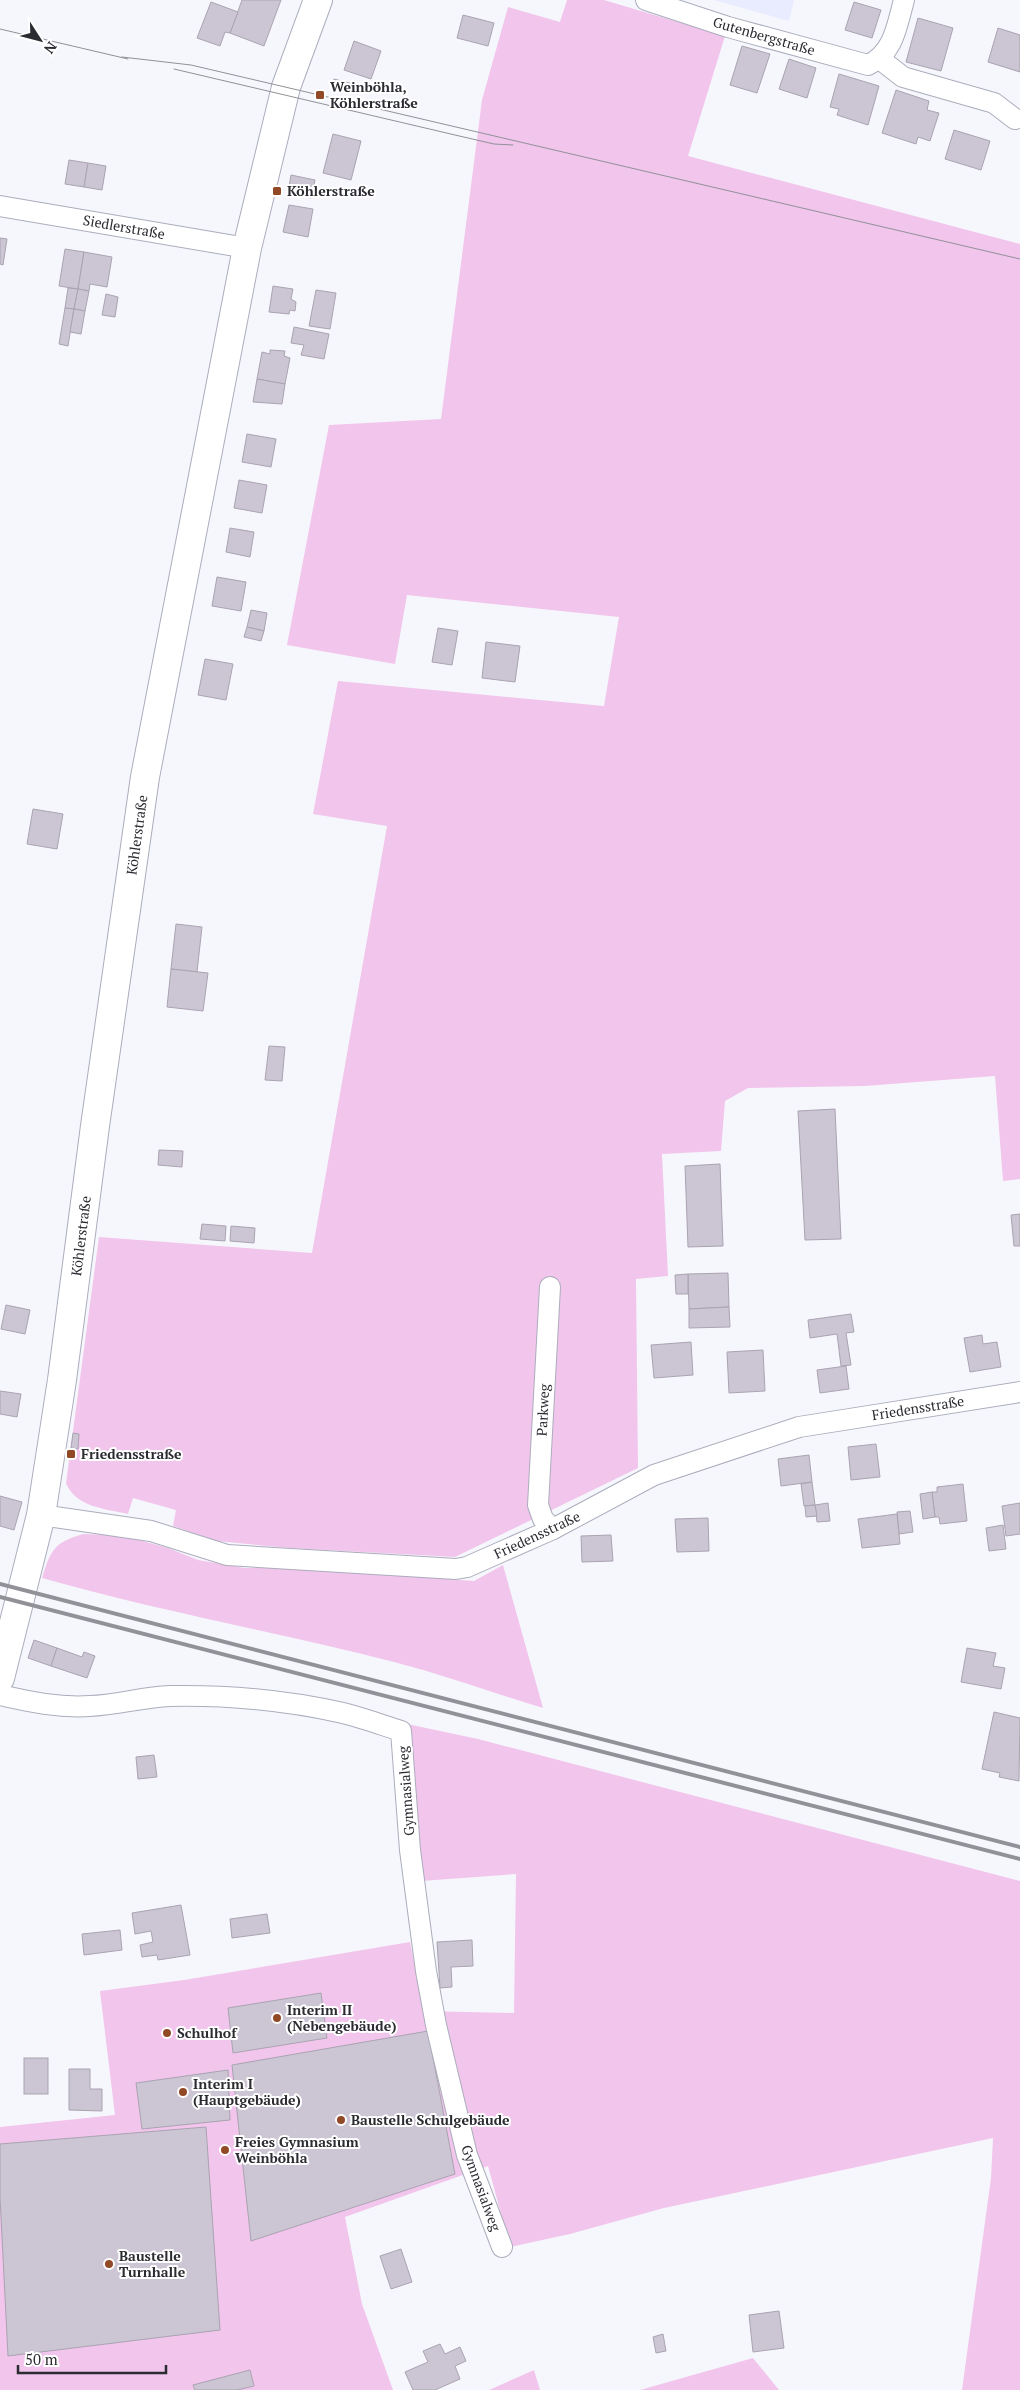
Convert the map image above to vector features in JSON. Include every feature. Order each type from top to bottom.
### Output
[{"type":"street","name":"Köhlerstraße","points":[[0,1678],[4,1643],[41,1515],[62,1380],[95,1126],[145,777],[247,248],[286,87],[318,0]]},
{"type":"street","name":"Gutenbergstraße","points":[[646,0],[728,27],[858,64],[868,65],[881,60]]},
{"type":"street","points":[[904,0],[892,43],[881,60],[903,77],[994,103],[1014,119]]},
{"type":"street","name":"Siedlerstraße","points":[[0,206],[247,248]]},
{"type":"street","name":"Parkweg","points":[[550,1287],[538,1504],[543,1519],[553,1529]]},
{"type":"street","name":"Friedensstraße","points":[[41,1515],[151,1532],[227,1555],[456,1568],[467,1566],[553,1529],[654,1476],[799,1427],[1020,1392]]},
{"type":"street","name":"Gymnasialweg","points":[[0,1695],[48,1705],[68,1706],[91,1706],[167,1696],[285,1701],[345,1713],[401,1731],[410,1850],[426,1971],[436,2025],[467,2155],[502,2247]]},
{"type":"shaded area","points":[[567,0],[604,0],[725,36],[688,156],[1020,244],[1020,1179],[1003,1181],[995,1076],[865,1086],[748,1088],[725,1101],[721,1151],[662,1154],[668,1276],[636,1279],[638,1468],[455,1557],[289,1548],[216,1541],[173,1526],[176,1510],[133,1498],[128,1514],[92,1506],[76,1497],[66,1483],[99,1237],[312,1253],[387,826],[313,814],[338,681],[604,706],[619,617],[407,595],[395,664],[287,645],[329,425],[441,419],[482,100],[508,7],[560,22]]},
{"type":"shaded area","points":[[714,0],[794,0],[789,21]]},
{"type":"shaded area","points":[[83,1534],[112,1535],[139,1540],[168,1548],[198,1560],[245,1568],[293,1567],[474,1581],[503,1565],[543,1708],[394,1662],[129,1601],[42,1578],[51,1554],[59,1544]]},
{"type":"shaded area","points":[[393,1721],[478,1739],[1020,1881],[1020,2390],[962,2390],[991,2178],[993,2138],[664,2208],[570,2234],[510,2247],[488,2166],[345,2217],[362,2304],[393,2390],[0,2390],[0,2127],[115,2115],[100,1991],[184,1980],[410,1942],[424,2011],[514,2013],[516,1874],[408,1882]]},
{"type":"shaded area","points":[[753,2358],[779,2390],[640,2390]]},
{"type":"shaded area","points":[[534,2370],[540,2390],[489,2390]]},
{"type":"building","points":[[242,0],[281,0],[264,46],[230,33]]},
{"type":"building","points":[[211,2],[238,12],[230,33],[225,32],[220,46],[197,38]]},
{"type":"building","points":[[854,2],[881,10],[872,38],[845,30]]},
{"type":"building","points":[[463,15],[494,23],[488,46],[457,38]]},
{"type":"building","points":[[918,18],[953,28],[941,71],[906,62]]},
{"type":"building","points":[[998,28],[1020,35],[1020,72],[988,62]]},
{"type":"building","points":[[354,41],[381,51],[371,79],[344,70]]},
{"type":"building","points":[[742,46],[770,54],[757,93],[730,85]]},
{"type":"building","points":[[789,59],[816,68],[807,98],[779,89]]},
{"type":"building","points":[[839,74],[879,86],[868,125],[837,115],[839,109],[830,107]]},
{"type":"building","points":[[334,79],[357,85],[355,92],[333,86]]},
{"type":"building","points":[[896,90],[929,101],[927,110],[939,113],[930,141],[918,137],[916,144],[882,133]]},
{"type":"building","points":[[954,130],[990,141],[981,170],[945,159]]},
{"type":"building","points":[[333,134],[361,141],[351,180],[323,173]]},
{"type":"building","points":[[69,160],[88,163],[84,187],[65,184]]},
{"type":"building","points":[[88,163],[106,166],[102,190],[84,187]]},
{"type":"building","points":[[291,175],[315,180],[311,198],[288,193]]},
{"type":"building","points":[[289,205],[313,209],[308,237],[283,232]]},
{"type":"building","points":[[0,238],[7,239],[3,265],[0,264]]},
{"type":"building","points":[[65,249],[84,252],[78,289],[59,286]]},
{"type":"building","points":[[84,252],[112,257],[107,287],[90,284],[89,291],[78,289]]},
{"type":"building","points":[[273,286],[293,289],[291,299],[296,302],[295,311],[290,310],[289,314],[269,312]]},
{"type":"building","points":[[68,288],[78,289],[74,309],[65,308]]},
{"type":"building","points":[[78,289],[89,291],[85,311],[74,309]]},
{"type":"building","points":[[316,290],[336,293],[330,329],[309,326]]},
{"type":"building","points":[[106,294],[118,297],[115,317],[102,315]]},
{"type":"building","points":[[65,308],[74,309],[68,346],[59,344]]},
{"type":"building","points":[[74,309],[85,311],[81,334],[70,332]]},
{"type":"building","points":[[294,327],[329,334],[324,359],[301,355],[304,345],[291,343]]},
{"type":"building","points":[[270,350],[285,351],[284,356],[290,358],[285,384],[257,379],[262,352],[270,354]]},
{"type":"building","points":[[257,379],[285,384],[282,404],[253,402]]},
{"type":"building","points":[[247,434],[276,439],[271,467],[242,462]]},
{"type":"building","points":[[239,480],[267,485],[262,513],[234,508]]},
{"type":"building","points":[[230,528],[254,532],[250,557],[226,552]]},
{"type":"building","points":[[217,577],[246,582],[241,611],[212,606]]},
{"type":"building","points":[[251,610],[267,613],[264,631],[247,627]]},
{"type":"building","points":[[247,627],[264,631],[261,641],[244,637]]},
{"type":"building","points":[[438,628],[458,631],[452,665],[432,662]]},
{"type":"building","points":[[486,642],[520,646],[515,682],[482,678]]},
{"type":"building","points":[[205,659],[233,664],[226,700],[198,695]]},
{"type":"building","points":[[33,809],[63,814],[57,849],[27,844]]},
{"type":"building","points":[[176,924],[202,927],[197,972],[171,969]]},
{"type":"building","points":[[171,969],[208,973],[203,1011],[167,1007]]},
{"type":"building","points":[[269,1046],[285,1047],[282,1081],[265,1080]]},
{"type":"building","points":[[835,1109],[841,1239],[805,1240],[798,1111]]},
{"type":"building","points":[[159,1150],[183,1151],[182,1167],[158,1165]]},
{"type":"building","points":[[720,1164],[723,1246],[688,1247],[685,1166]]},
{"type":"building","points":[[1020,1214],[1020,1246],[1014,1246],[1011,1215]]},
{"type":"building","points":[[202,1224],[226,1226],[225,1241],[200,1239]]},
{"type":"building","points":[[231,1226],[255,1228],[254,1243],[230,1241]]},
{"type":"building","points":[[728,1273],[729,1307],[689,1309],[688,1274]]},
{"type":"building","points":[[688,1274],[688,1294],[676,1294],[675,1275]]},
{"type":"building","points":[[6,1305],[30,1310],[25,1334],[1,1329]]},
{"type":"building","points":[[729,1307],[730,1327],[689,1328],[689,1309]]},
{"type":"building","points":[[851,1314],[854,1332],[846,1333],[851,1365],[841,1366],[837,1334],[810,1338],[808,1320]]},
{"type":"building","points":[[982,1335],[983,1344],[997,1342],[1001,1367],[970,1372],[964,1338]]},
{"type":"building","points":[[691,1342],[693,1375],[654,1378],[651,1345]]},
{"type":"building","points":[[763,1350],[765,1391],[729,1393],[727,1352]]},
{"type":"building","points":[[846,1366],[849,1389],[820,1393],[817,1370]]},
{"type":"building","points":[[0,1391],[21,1394],[17,1417],[0,1414]]},
{"type":"building","points":[[73,1433],[79,1434],[78,1449],[71,1448]]},
{"type":"building","points":[[876,1444],[880,1477],[851,1480],[848,1447]]},
{"type":"building","points":[[809,1455],[812,1482],[781,1486],[778,1459]]},
{"type":"building","points":[[812,1482],[815,1505],[804,1506],[801,1484]]},
{"type":"building","points":[[963,1484],[967,1521],[940,1524],[939,1517],[935,1517],[932,1492],[937,1492],[937,1487]]},
{"type":"building","points":[[932,1492],[935,1517],[923,1519],[920,1494]]},
{"type":"building","points":[[0,1496],[22,1502],[14,1530],[0,1526]]},
{"type":"building","points":[[828,1503],[830,1521],[817,1522],[815,1505]]},
{"type":"building","points":[[1020,1503],[1020,1534],[1006,1536],[1002,1506]]},
{"type":"building","points":[[815,1505],[817,1516],[806,1517],[805,1506]]},
{"type":"building","points":[[910,1511],[913,1532],[899,1534],[897,1512]]},
{"type":"building","points":[[897,1514],[900,1544],[862,1548],[858,1519]]},
{"type":"building","points":[[708,1518],[709,1551],[677,1552],[675,1519]]},
{"type":"building","points":[[1003,1525],[1006,1549],[989,1551],[986,1528]]},
{"type":"building","points":[[611,1535],[613,1561],[582,1562],[581,1536]]},
{"type":"building","points":[[34,1640],[57,1648],[51,1666],[28,1658]]},
{"type":"building","points":[[57,1648],[82,1657],[84,1652],[95,1656],[87,1678],[51,1666]]},
{"type":"building","points":[[967,1648],[996,1653],[993,1666],[1005,1668],[1001,1689],[961,1682]]},
{"type":"building","points":[[994,1712],[1020,1718],[1019,1781],[999,1777],[1000,1773],[982,1769]]},
{"type":"building","points":[[154,1755],[157,1777],[138,1779],[136,1757]]},
{"type":"building","points":[[181,1905],[190,1955],[158,1960],[157,1955],[142,1957],[140,1945],[153,1942],[151,1931],[135,1934],[132,1913]]},
{"type":"building","points":[[267,1914],[270,1933],[232,1938],[230,1919]]},
{"type":"building","points":[[120,1930],[122,1950],[84,1955],[82,1934]]},
{"type":"building","points":[[472,1940],[473,1966],[451,1967],[452,1987],[440,1988],[437,1942]]},
{"type":"building","name":"Interim II (Nebengebäude)","points":[[321,1993],[327,2038],[233,2053],[228,2008]]},
{"type":"building","name":"Baustelle Schulgebäude","points":[[428,2031],[455,2174],[251,2241],[232,2065]]},
{"type":"building","points":[[24,2058],[48,2058],[48,2094],[24,2094]]},
{"type":"building","points":[[69,2069],[90,2069],[90,2089],[102,2089],[102,2111],[69,2110]]},
{"type":"building","name":"Interim I (Hauptgebäude)","points":[[228,2070],[230,2120],[142,2129],[136,2083]]},
{"type":"building","name":"Baustelle Turnhalle","points":[[206,2127],[220,2330],[8,2356],[0,2197],[0,2144]]},
{"type":"building","points":[[401,2249],[412,2282],[391,2289],[380,2256]]},
{"type":"building","points":[[779,2311],[784,2348],[753,2352],[749,2315]]},
{"type":"building","points":[[663,2334],[666,2351],[656,2353],[653,2337]]},
{"type":"building","points":[[440,2344],[445,2354],[460,2347],[466,2361],[455,2366],[460,2379],[435,2390],[413,2390],[405,2372],[428,2362],[423,2351]]},
{"type":"building","points":[[250,2370],[254,2386],[237,2390],[195,2390],[193,2385]]},
{"type":"tram line","points":[[0,29],[128,59]]},
{"type":"tram line","points":[[122,57],[191,65],[1020,259]]},
{"type":"tram line","points":[[174,69],[494,144],[513,145]]},
{"type":"railway","points":[[0,1584],[1020,1847]]},
{"type":"railway","points":[[0,1597],[1020,1859]]},
{"type":"place","name":"Weinböhla, Köhlerstraße","points":[[320,95]]},
{"type":"place","name":"Köhlerstraße","points":[[277,191]]},
{"type":"place","name":"Friedensstraße","points":[[71,1454]]},
{"type":"place","name":"Interim II (Nebengebäude)","points":[[277,2018]]},
{"type":"place","name":"Schulhof","points":[[167,2033]]},
{"type":"place","name":"Interim I (Hauptgebäude)","points":[[183,2092]]},
{"type":"place","name":"Baustelle Schulgebäude","points":[[341,2120]]},
{"type":"place","name":"Freies Gymnasium Weinböhla","points":[[225,2150]]},
{"type":"place","name":"Baustelle Turnhalle","points":[[109,2264]]}]
